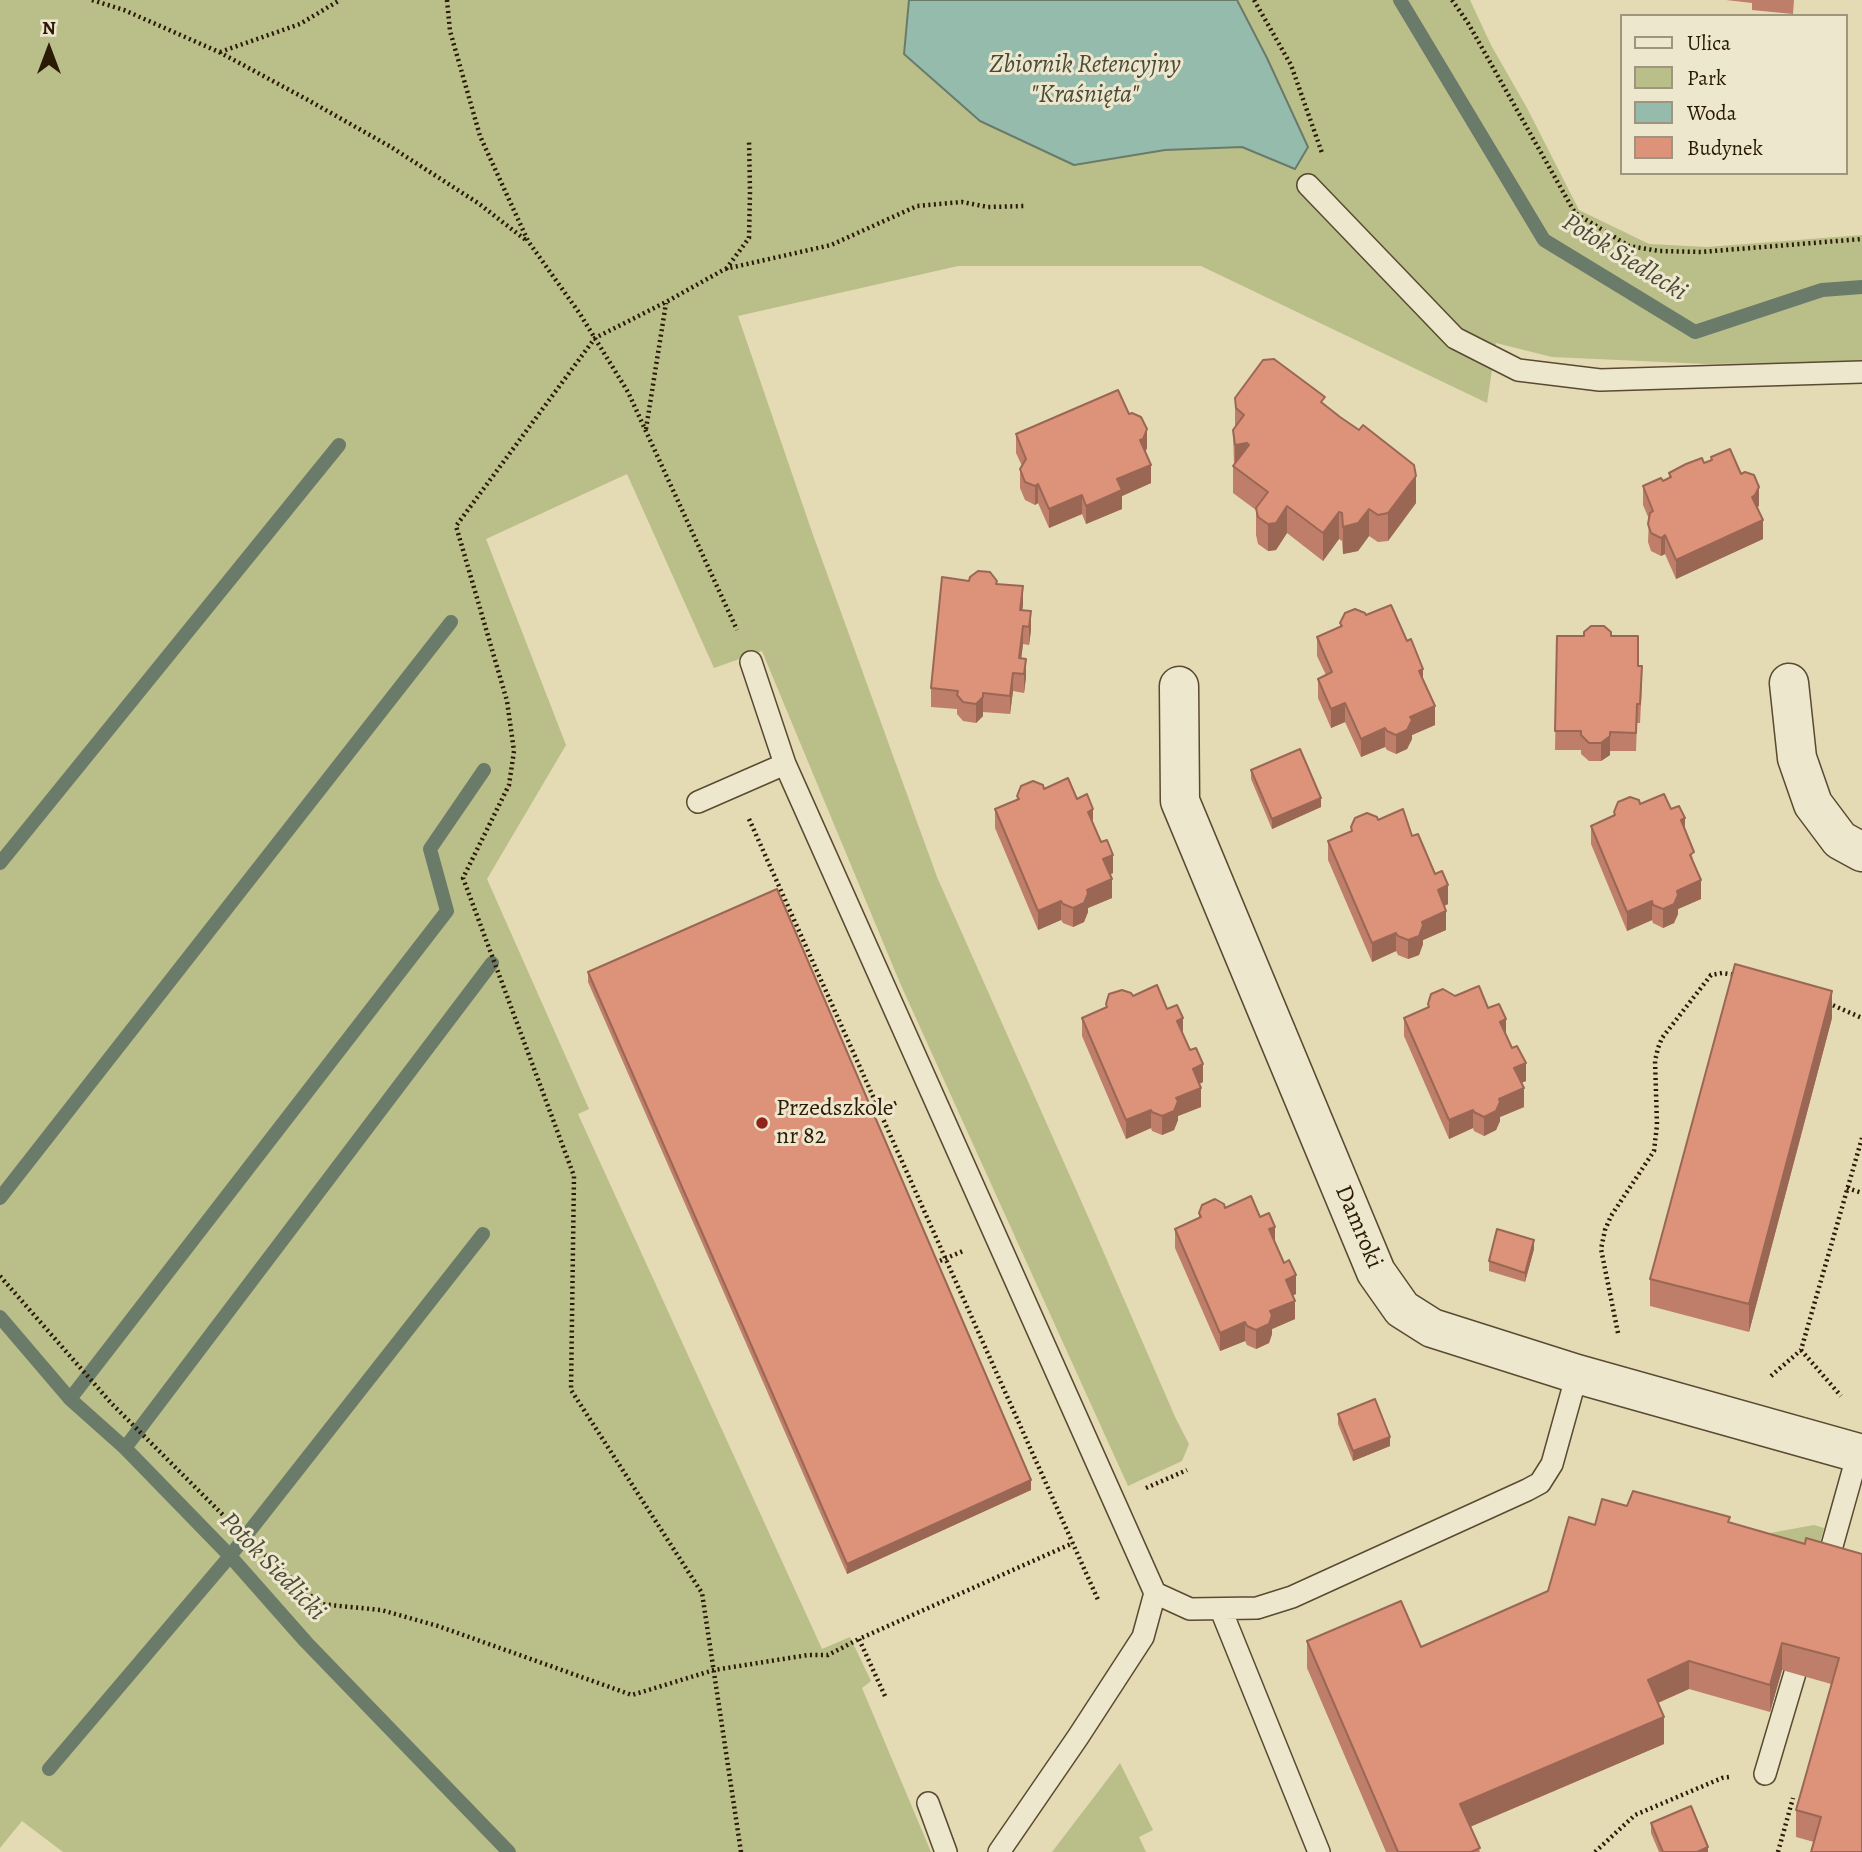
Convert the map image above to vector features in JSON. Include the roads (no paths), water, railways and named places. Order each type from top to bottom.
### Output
[{"type":"street","points":[[1790,683],[1797,758],[1813,804],[1840,840],[1862,852]]},
{"type":"street","name":"Damroki","points":[[1179,686],[1180,801],[1376,1272],[1402,1309],[1432,1328],[1577,1374],[1860,1454]]},
{"type":"lane","points":[[1308,185],[1455,338],[1518,370],[1600,380],[1862,372]]},
{"type":"lane","points":[[751,662],[785,764],[1155,1592],[1143,1637],[999,1852]]},
{"type":"lane","points":[[698,803],[785,764]]},
{"type":"lane","points":[[1155,1592],[1190,1609],[1257,1608],[1292,1597],[1527,1490],[1540,1483],[1552,1464],[1577,1374]]},
{"type":"lane","points":[[1825,1571],[1860,1454]]},
{"type":"lane","points":[[1221,1610],[1319,1852]]},
{"type":"lane","points":[[1765,1774],[1795,1673]]},
{"type":"lane","points":[[928,1803],[946,1852]]},
{"type":"water","name":"Zbiornik Retencyjny \"Kraśnięta\"","points":[[909,0],[1237,0],[1308,147],[1295,169],[1242,147],[1165,150],[1074,165],[980,121],[904,54]]},
{"type":"waterway","name":"Potok Siedlecki","points":[[1400,0],[1544,240],[1695,332],[1822,290],[1862,287]]},
{"type":"waterway","points":[[0,863],[339,445]]},
{"type":"waterway","points":[[0,1198],[451,622]]},
{"type":"waterway","points":[[70,1399],[447,911],[430,849],[484,770]]},
{"type":"waterway","points":[[125,1448],[492,963]]},
{"type":"waterway","points":[[49,1769],[230,1556],[483,1234]]},
{"type":"waterway","name":"Potok Siedlicki","points":[[0,1317],[70,1399],[125,1448],[230,1556],[306,1642],[509,1852]]},
{"type":"place","name":"Przedszkole nr 82","points":[[762,1123]]}]
